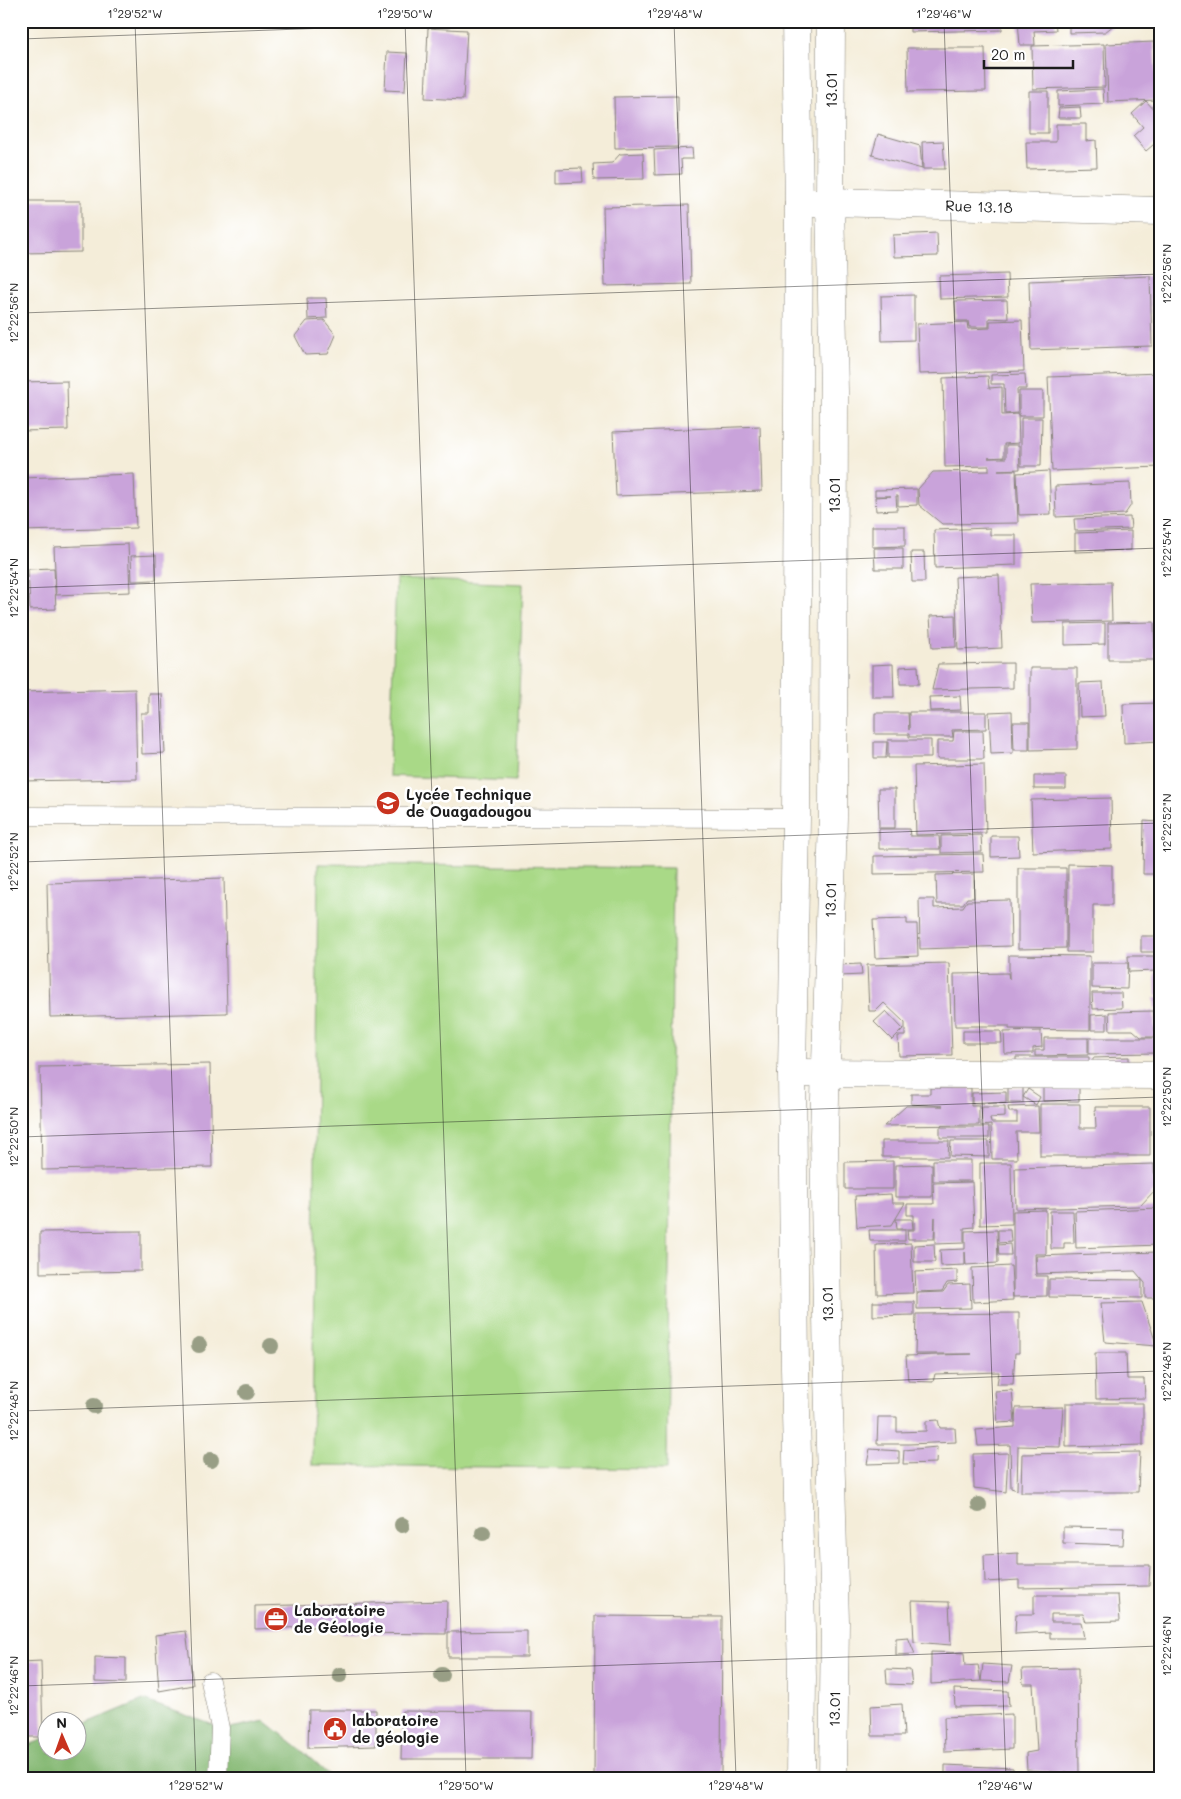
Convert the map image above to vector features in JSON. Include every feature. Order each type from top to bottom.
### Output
[{"type":"street","points":[[796,21],[799,204],[796,818],[792,1073],[795,1368],[802,1677],[801,1778]]},
{"type":"street","name":"13.01","points":[[831,21],[830,202],[834,391],[833,807],[824,1135],[835,1622],[834,1778]]},
{"type":"street","name":"Rue 13.18","points":[[799,204],[830,202],[1160,211]]},
{"type":"street","points":[[792,1073],[1160,1075]]},
{"type":"lane","points":[[21,816],[796,818]]},
{"type":"lane","points":[[210,1681],[220,1728],[218,1778]]},
{"type":"green space","points":[[396,579],[523,584],[516,781],[389,776]]},
{"type":"green space","points":[[318,864],[673,868],[667,1469],[312,1465]]},
{"type":"green space","points":[[143,1700],[225,1729],[265,1721],[298,1747],[332,1778],[21,1778],[21,1748],[38,1741],[38,1762],[88,1762],[88,1723]]},
{"type":"building","points":[[910,21],[1002,21],[1002,30],[910,32]]},
{"type":"building","points":[[1018,21],[1055,21],[1056,30],[1034,31],[1035,45],[1020,45]]},
{"type":"building","points":[[1069,21],[1119,21],[1105,32],[1069,33]]},
{"type":"building","points":[[428,28],[467,30],[463,100],[425,98]]},
{"type":"building","points":[[1154,42],[1157,100],[1108,102],[1106,44]]},
{"type":"building","points":[[1104,44],[1105,87],[1033,89],[1032,46]]},
{"type":"building","points":[[907,48],[985,48],[986,91],[908,92]]},
{"type":"building","points":[[387,52],[407,53],[405,91],[385,90]]},
{"type":"building","points":[[1103,89],[1104,104],[1058,106],[1058,91]]},
{"type":"building","points":[[1029,91],[1048,91],[1048,133],[1029,133]]},
{"type":"building","points":[[678,96],[678,147],[615,148],[614,97]]},
{"type":"building","points":[[1146,101],[1157,113],[1160,110],[1160,139],[1146,151],[1133,136],[1143,127],[1132,114]]},
{"type":"building","points":[[1080,107],[1081,118],[1058,118],[1059,108]]},
{"type":"building","points":[[1056,124],[1086,124],[1086,141],[1096,140],[1097,167],[1027,169],[1026,142],[1056,142]]},
{"type":"building","points":[[878,134],[920,146],[922,169],[872,155]]},
{"type":"building","points":[[943,141],[945,169],[923,169],[922,142]]},
{"type":"building","points":[[692,148],[693,159],[681,159],[682,174],[655,175],[654,150]]},
{"type":"building","points":[[643,153],[644,179],[594,180],[593,164],[612,163],[620,154]]},
{"type":"building","points":[[582,168],[583,182],[556,183],[556,169]]},
{"type":"building","points":[[21,201],[81,201],[81,252],[21,253]]},
{"type":"building","points":[[689,205],[691,284],[605,286],[603,207]]},
{"type":"building","points":[[937,233],[938,256],[894,257],[893,235]]},
{"type":"building","points":[[1007,274],[1008,297],[940,299],[939,276]]},
{"type":"building","points":[[1150,276],[1152,346],[1031,350],[1029,281]]},
{"type":"building","points":[[914,295],[914,340],[882,341],[881,296]]},
{"type":"building","points":[[307,298],[326,298],[327,318],[308,319]]},
{"type":"building","points":[[1007,300],[1008,319],[989,318],[989,327],[969,327],[968,321],[956,321],[955,301]]},
{"type":"building","points":[[324,320],[336,335],[328,354],[305,355],[295,336],[307,321]]},
{"type":"building","points":[[1022,320],[1024,371],[919,374],[917,324],[967,322],[968,329],[990,328],[990,321]]},
{"type":"building","points":[[1160,373],[1160,467],[1052,471],[1048,377]]},
{"type":"building","points":[[1025,374],[1026,389],[1017,389],[1018,413],[1005,414],[1004,384],[991,384],[991,375]]},
{"type":"building","points":[[988,376],[989,388],[1002,387],[1002,415],[1018,414],[1019,443],[1004,444],[1004,457],[988,458],[1006,458],[1006,445],[1019,445],[1020,469],[998,470],[1016,470],[1018,523],[942,524],[919,505],[918,489],[933,472],[989,471],[989,466],[945,467],[943,378]]},
{"type":"building","points":[[67,381],[68,430],[21,431],[21,382]]},
{"type":"building","points":[[1019,391],[1043,391],[1043,416],[1019,416]]},
{"type":"building","points":[[1021,418],[1042,418],[1041,466],[1021,466]]},
{"type":"building","points":[[760,426],[762,491],[616,496],[613,432]]},
{"type":"building","points":[[1049,471],[1051,514],[1019,515],[1017,473]]},
{"type":"building","points":[[134,474],[136,528],[21,531],[21,478]]},
{"type":"building","points":[[1130,483],[1131,505],[1125,514],[1056,517],[1055,486]]},
{"type":"building","points":[[917,489],[917,505],[898,506],[898,496],[896,496],[897,510],[876,511],[875,497],[891,496],[875,496],[875,490]]},
{"type":"building","points":[[1130,517],[1131,529],[1075,531],[1074,519]]},
{"type":"building","points":[[872,526],[905,526],[905,546],[872,547]]},
{"type":"building","points":[[990,528],[990,535],[1016,535],[1016,565],[935,568],[934,530]]},
{"type":"building","points":[[1131,531],[1131,550],[1075,552],[1075,533]]},
{"type":"building","points":[[128,544],[130,592],[56,595],[54,547]]},
{"type":"building","points":[[874,548],[903,548],[903,569],[875,569]]},
{"type":"building","points":[[911,552],[924,552],[925,582],[912,582]]},
{"type":"building","points":[[156,555],[156,580],[132,581],[131,556]]},
{"type":"building","points":[[54,568],[56,609],[30,610],[28,569]]},
{"type":"building","points":[[999,575],[1002,648],[958,650],[955,577]]},
{"type":"building","points":[[1111,582],[1112,621],[1032,623],[1030,584]]},
{"type":"building","points":[[955,615],[956,647],[932,648],[930,616]]},
{"type":"building","points":[[1154,622],[1155,660],[1108,660],[1108,623]]},
{"type":"building","points":[[1105,623],[1105,644],[1065,645],[1065,624]]},
{"type":"building","points":[[1013,663],[1013,688],[932,690],[938,664]]},
{"type":"building","points":[[893,664],[894,697],[872,697],[872,665]]},
{"type":"building","points":[[918,666],[919,684],[900,684],[900,667]]},
{"type":"building","points":[[1030,668],[1077,668],[1077,749],[1030,750]]},
{"type":"building","points":[[1103,682],[1105,716],[1080,717],[1079,683]]},
{"type":"building","points":[[135,689],[137,779],[21,781],[21,692]]},
{"type":"building","points":[[149,694],[162,694],[165,753],[142,754],[141,713],[149,713]]},
{"type":"building","points":[[960,696],[961,710],[930,711],[929,697]]},
{"type":"building","points":[[1160,703],[1160,741],[1124,743],[1123,704]]},
{"type":"building","points":[[1012,711],[1013,753],[991,754],[989,712]]},
{"type":"building","points":[[909,712],[986,712],[986,729],[952,730],[953,737],[909,737],[909,734],[875,734],[875,713],[908,713],[909,730]]},
{"type":"building","points":[[1013,722],[1029,722],[1029,750],[1014,750]]},
{"type":"building","points":[[954,731],[983,731],[984,759],[937,759],[937,741],[953,741]]},
{"type":"building","points":[[888,740],[931,740],[931,758],[888,758]]},
{"type":"building","points":[[874,742],[887,742],[886,758],[874,758]]},
{"type":"building","points":[[984,764],[986,833],[916,835],[914,766]]},
{"type":"building","points":[[1034,776],[1066,776],[1066,789],[1034,789]]},
{"type":"building","points":[[878,789],[895,789],[895,828],[879,828]]},
{"type":"building","points":[[1111,798],[1112,849],[1033,852],[1031,800]]},
{"type":"building","points":[[1144,821],[1159,822],[1158,874],[1143,874]]},
{"type":"building","points":[[879,829],[909,829],[910,836],[939,836],[940,849],[879,849]]},
{"type":"building","points":[[981,835],[982,852],[941,853],[941,836]]},
{"type":"building","points":[[991,836],[1018,836],[1019,856],[991,857]]},
{"type":"building","points":[[983,854],[984,872],[874,874],[874,856]]},
{"type":"building","points":[[1068,864],[1112,865],[1112,905],[1093,905],[1093,952],[1067,952]]},
{"type":"building","points":[[1018,868],[1066,868],[1066,948],[1018,949]]},
{"type":"building","points":[[974,874],[974,898],[967,898],[963,904],[937,904],[936,875]]},
{"type":"building","points":[[224,878],[227,1013],[50,1017],[47,883]]},
{"type":"building","points":[[919,899],[934,899],[934,908],[963,907],[967,901],[1010,900],[1011,946],[920,949]]},
{"type":"building","points":[[907,919],[907,924],[917,924],[918,956],[875,958],[873,920]]},
{"type":"building","points":[[1141,936],[1157,936],[1157,952],[1141,952]]},
{"type":"building","points":[[1009,955],[1090,956],[1090,1030],[1009,1029],[1009,1026],[955,1026],[954,974],[1008,973],[1009,979]]},
{"type":"building","points":[[1128,956],[1156,956],[1157,971],[1129,972]]},
{"type":"building","points":[[949,963],[952,1055],[899,1056],[898,1036],[905,1036],[905,1023],[884,1003],[876,1011],[869,1011],[867,965]]},
{"type":"building","points":[[1092,963],[1128,963],[1127,989],[1092,988]]},
{"type":"building","points":[[861,964],[862,975],[840,976],[839,965]]},
{"type":"building","points":[[1155,973],[1160,973],[1160,996],[1156,996]]},
{"type":"building","points":[[1092,993],[1121,993],[1122,1008],[1093,1009]]},
{"type":"building","points":[[1154,998],[1160,998],[1160,1008],[1155,1009]]},
{"type":"building","points":[[1156,1010],[1160,1010],[1160,1029],[1157,1029]]},
{"type":"building","points":[[886,1011],[903,1029],[892,1040],[874,1022]]},
{"type":"building","points":[[1154,1011],[1155,1031],[1160,1031],[1160,1037],[1141,1037],[1133,1030],[1110,1030],[1109,1012]]},
{"type":"building","points":[[1107,1014],[1107,1030],[1091,1030],[1091,1015]]},
{"type":"building","points":[[963,1031],[1001,1031],[1002,1043],[963,1043]]},
{"type":"building","points":[[1041,1031],[1042,1047],[1033,1048],[1033,1053],[1005,1054],[1004,1032]]},
{"type":"building","points":[[1044,1038],[1088,1038],[1088,1055],[1035,1056],[1035,1050],[1044,1050]]},
{"type":"building","points":[[1089,1038],[1160,1038],[1160,1053],[1089,1054]]},
{"type":"building","points":[[1016,1057],[1089,1057],[1089,1069],[1016,1068]]},
{"type":"building","points":[[1129,1057],[1129,1066],[1093,1066],[1093,1058]]},
{"type":"building","points":[[210,1064],[212,1167],[42,1170],[40,1067]]},
{"type":"building","points":[[1079,1083],[1079,1101],[1043,1101],[1043,1084]]},
{"type":"building","points":[[1023,1087],[1023,1103],[1008,1103],[1008,1088]]},
{"type":"building","points":[[930,1088],[971,1088],[971,1106],[979,1106],[979,1125],[884,1126],[906,1106],[943,1106],[911,1104],[911,1094],[930,1094]]},
{"type":"building","points":[[1028,1089],[1040,1097],[1036,1105],[1023,1097]]},
{"type":"building","points":[[1006,1092],[1006,1103],[972,1104],[972,1093]]},
{"type":"building","points":[[1040,1104],[1080,1104],[1080,1128],[1096,1128],[1095,1107],[1150,1107],[1150,1156],[1040,1156]]},
{"type":"building","points":[[1038,1106],[1039,1132],[1016,1132],[1017,1159],[992,1159],[991,1125],[981,1126],[982,1107],[1005,1107],[1005,1117],[990,1118],[991,1123],[1017,1123],[1017,1112],[1009,1112],[1008,1107]]},
{"type":"building","points":[[940,1127],[989,1127],[989,1138],[940,1138]]},
{"type":"building","points":[[882,1141],[949,1141],[948,1157],[882,1157]]},
{"type":"building","points":[[951,1141],[989,1141],[989,1157],[950,1156]]},
{"type":"building","points":[[933,1160],[971,1160],[971,1181],[933,1181]]},
{"type":"building","points":[[893,1161],[893,1189],[845,1189],[845,1162]]},
{"type":"building","points":[[1157,1162],[1160,1162],[1160,1186],[1157,1186]]},
{"type":"building","points":[[980,1163],[1011,1163],[1012,1224],[980,1225]]},
{"type":"building","points":[[932,1164],[932,1197],[895,1197],[895,1165]]},
{"type":"building","points":[[1154,1164],[1155,1190],[1140,1206],[1016,1209],[1015,1168]]},
{"type":"building","points":[[972,1182],[974,1227],[964,1228],[964,1243],[935,1244],[935,1217],[934,1239],[908,1239],[907,1230],[914,1230],[914,1215],[907,1215],[907,1204],[934,1204],[933,1183]]},
{"type":"building","points":[[891,1194],[892,1203],[905,1203],[892,1225],[857,1227],[855,1196]]},
{"type":"building","points":[[1159,1208],[1160,1245],[1076,1248],[1075,1211]]},
{"type":"building","points":[[1046,1210],[1046,1254],[1035,1254],[1036,1276],[1047,1276],[1047,1296],[1013,1297],[1013,1211]]},
{"type":"building","points":[[1050,1211],[1073,1211],[1074,1243],[1064,1243],[1064,1249],[1051,1249]]},
{"type":"building","points":[[896,1219],[912,1219],[913,1229],[897,1229]]},
{"type":"building","points":[[869,1230],[905,1230],[905,1241],[870,1241]]},
{"type":"building","points":[[997,1230],[998,1263],[966,1265],[965,1252],[965,1265],[941,1266],[940,1250],[965,1249],[965,1231]]},
{"type":"building","points":[[998,1230],[1010,1230],[1011,1242],[998,1243]]},
{"type":"building","points":[[141,1231],[141,1271],[40,1273],[40,1232]]},
{"type":"building","points":[[911,1243],[913,1293],[877,1294],[876,1245]]},
{"type":"building","points":[[934,1244],[935,1262],[914,1262],[914,1245]]},
{"type":"building","points":[[1010,1244],[1011,1255],[999,1255],[998,1245]]},
{"type":"building","points":[[1158,1252],[1160,1298],[1145,1298],[1145,1283],[1135,1271],[1037,1274],[1036,1256]]},
{"type":"building","points":[[1011,1266],[1013,1300],[973,1302],[972,1268]]},
{"type":"building","points":[[957,1270],[957,1282],[947,1283],[942,1291],[916,1292],[915,1272]]},
{"type":"building","points":[[1049,1279],[1142,1280],[1142,1298],[1049,1297]]},
{"type":"building","points":[[970,1284],[971,1308],[917,1309],[917,1293],[943,1292],[948,1285]]},
{"type":"building","points":[[873,1302],[914,1302],[914,1315],[873,1316]]},
{"type":"building","points":[[1142,1302],[1157,1346],[1105,1342],[1101,1303]]},
{"type":"building","points":[[1019,1313],[1019,1353],[1015,1353],[1013,1384],[997,1384],[999,1372],[935,1374],[933,1382],[908,1381],[906,1356],[972,1354],[915,1354],[916,1314]]},
{"type":"building","points":[[1095,1353],[1126,1353],[1127,1379],[1144,1379],[1145,1398],[1096,1399]]},
{"type":"building","points":[[1012,1390],[1015,1422],[998,1423],[995,1391]]},
{"type":"building","points":[[1066,1403],[1143,1403],[1143,1445],[1066,1447]]},
{"type":"building","points":[[1063,1407],[1060,1447],[1018,1446],[1017,1490],[1011,1488],[1010,1445],[978,1446],[976,1430],[1015,1427],[1016,1408]]},
{"type":"building","points":[[878,1417],[897,1417],[897,1432],[926,1431],[926,1421],[938,1420],[940,1428],[955,1428],[956,1442],[877,1444]]},
{"type":"building","points":[[937,1447],[936,1463],[903,1464],[904,1450]]},
{"type":"building","points":[[870,1449],[899,1451],[899,1463],[867,1464]]},
{"type":"building","points":[[1140,1452],[1138,1492],[1021,1492],[1022,1454]]},
{"type":"building","points":[[1008,1453],[1006,1492],[974,1488],[973,1454]]},
{"type":"building","points":[[1063,1527],[1124,1528],[1123,1545],[1063,1543]]},
{"type":"building","points":[[1018,1553],[1018,1565],[1150,1565],[1149,1586],[1019,1588],[1019,1580],[985,1582],[984,1555]]},
{"type":"building","points":[[1034,1595],[1118,1595],[1120,1621],[1086,1622],[1083,1614],[1051,1614],[1051,1622],[1081,1622],[1084,1638],[1050,1638],[1050,1632],[1015,1634],[1016,1614],[1034,1614]]},
{"type":"building","points":[[447,1601],[446,1634],[340,1633],[338,1626],[255,1629],[255,1606]]},
{"type":"building","points":[[912,1601],[949,1602],[951,1645],[914,1642]]},
{"type":"building","points":[[595,1616],[722,1617],[721,1778],[594,1778]]},
{"type":"building","points":[[186,1631],[193,1685],[159,1691],[155,1635]]},
{"type":"building","points":[[527,1631],[527,1657],[448,1657],[448,1632]]},
{"type":"building","points":[[908,1637],[915,1654],[896,1655],[896,1638]]},
{"type":"building","points":[[931,1652],[964,1653],[965,1666],[978,1665],[981,1681],[931,1684]]},
{"type":"building","points":[[95,1657],[126,1658],[126,1683],[95,1682]]},
{"type":"building","points":[[41,1661],[42,1712],[38,1712],[38,1737],[21,1737],[21,1662]]},
{"type":"building","points":[[983,1664],[1012,1666],[1009,1682],[981,1681]]},
{"type":"building","points":[[1078,1668],[1079,1774],[1027,1770],[1026,1753],[1037,1751],[1033,1684],[1023,1684],[1022,1669]]},
{"type":"building","points":[[886,1669],[910,1670],[912,1685],[887,1684]]},
{"type":"building","points":[[954,1689],[1008,1691],[1009,1706],[955,1707]]},
{"type":"building","points":[[902,1704],[904,1736],[872,1736],[871,1706]]},
{"type":"building","points":[[309,1710],[376,1710],[376,1746],[308,1748]]},
{"type":"building","points":[[402,1711],[532,1712],[531,1759],[401,1759]]},
{"type":"building","points":[[1012,1714],[1012,1749],[945,1752],[944,1717]]},
{"type":"building","points":[[945,1765],[1013,1768],[1013,1778],[945,1778]]},
{"type":"place","name":"Lycée Technique de Ouagadougou","points":[[388,803]]},
{"type":"place","name":"Laboratoire de Géologie","points":[[276,1619]]},
{"type":"place","name":"laboratoire de géologie","points":[[335,1729]]}]
